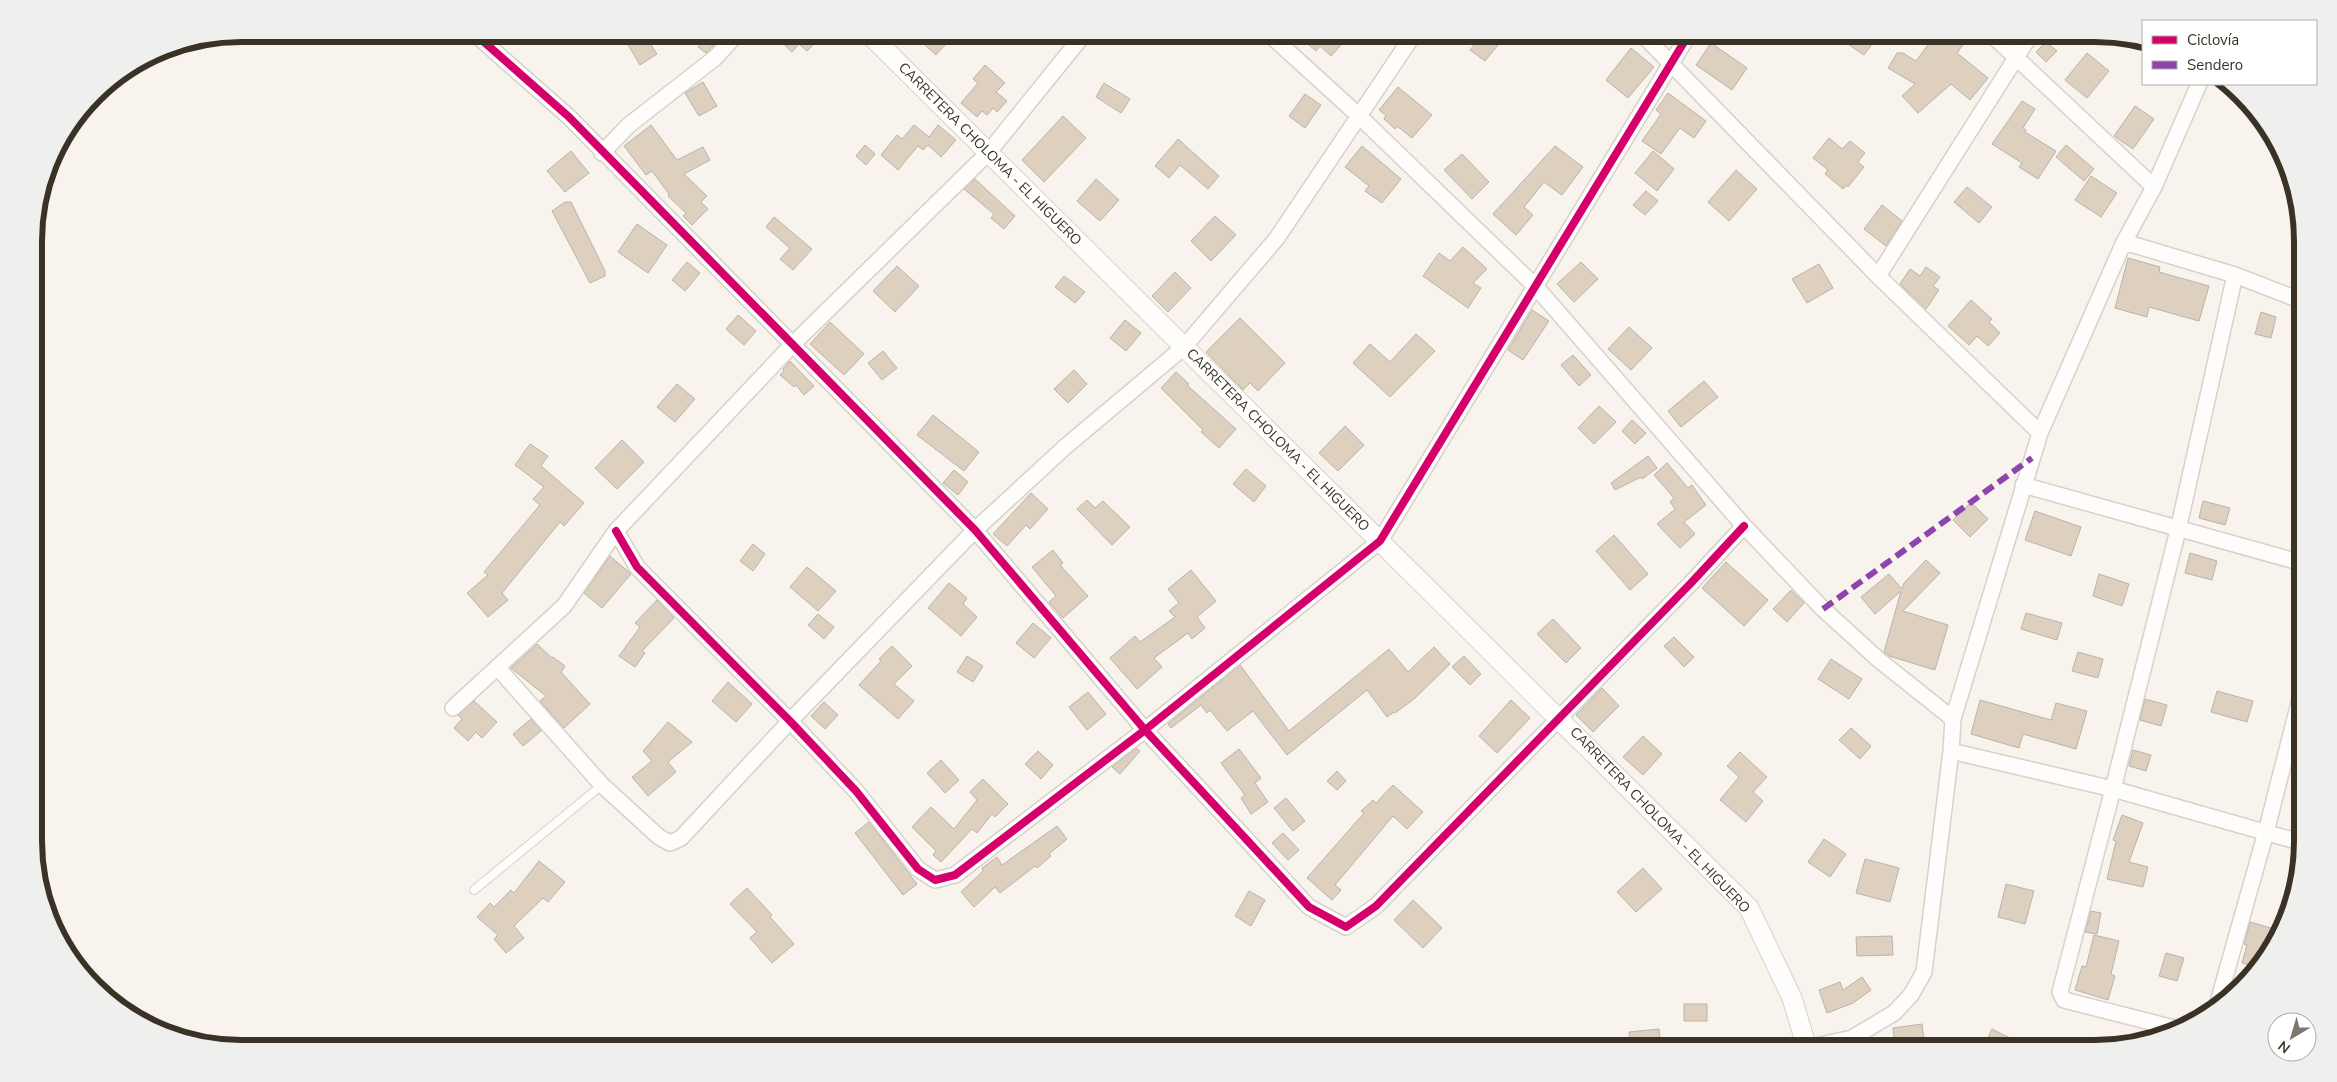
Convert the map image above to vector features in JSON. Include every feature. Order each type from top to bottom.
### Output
[{"type":"street","points":[[484,42],[569,117],[975,530],[1145,730],[1309,906],[1346,928],[1376,906],[1744,526]]},
{"type":"street","points":[[602,152],[629,124],[715,58],[730,42]]},
{"type":"street","name":"CARRETERA CHOLOMA - EL HIGUERO","points":[[877,42],[1559,717],[1749,908],[1792,998],[1805,1040]]},
{"type":"street","points":[[453,708],[564,606],[616,531],[793,344],[988,153],[1078,42]]},
{"type":"street","points":[[1278,42],[1358,115],[1536,287],[1744,526],[1823,609],[1879,660],[1953,719]]},
{"type":"street","points":[[497,667],[602,785],[659,837],[670,843],[682,838],[790,721],[975,530],[1066,447],[1184,347],[1276,238],[1408,42]]},
{"type":"street","points":[[1650,42],[1878,276],[2040,434]]},
{"type":"street","points":[[616,531],[637,567],[790,721],[856,791],[918,869],[936,880],[955,875],[1145,730],[1380,541],[1684,42]]},
{"type":"street","points":[[1999,42],[2154,187]]},
{"type":"street","points":[[1878,276],[2026,42]]},
{"type":"street","points":[[1843,1040],[1852,1038],[1894,1013],[1911,995],[1924,972],[1951,751],[1953,719],[2023,485],[2040,434],[2124,242],[2154,187],[2199,85]]},
{"type":"street","points":[[2124,242],[2235,275],[2294,298]]},
{"type":"street","points":[[2166,1026],[2064,1000],[2060,992],[2178,530],[2235,275]]},
{"type":"street","points":[[2023,485],[2294,562]]},
{"type":"street","points":[[2220,995],[2266,832],[2294,722]]},
{"type":"street","points":[[1951,751],[2113,789],[2294,840]]},
{"type":"lane","points":[[474,890],[602,785]]},
{"type":"building","points":[[649,42],[657,54],[640,65],[627,43]]},
{"type":"building","points":[[702,42],[716,43],[706,53],[698,47]]},
{"type":"building","points":[[781,42],[816,42],[807,51],[799,44],[792,52]]},
{"type":"building","points":[[922,42],[948,42],[936,55]]},
{"type":"building","points":[[1305,42],[1344,42],[1331,56],[1320,46],[1316,51]]},
{"type":"building","points":[[1476,42],[1500,42],[1485,61],[1470,50]]},
{"type":"building","points":[[1849,42],[1874,42],[1864,55],[1848,44]]},
{"type":"building","points":[[1930,42],[1965,42],[1957,53],[1988,78],[1970,100],[1951,84],[1918,113],[1902,96],[1915,84],[1888,68],[1897,53],[1903,53],[1916,61]]},
{"type":"building","points":[[2046,42],[2057,51],[2046,62],[2036,52]]},
{"type":"building","points":[[1711,43],[1747,68],[1732,90],[1696,65]]},
{"type":"building","points":[[1631,48],[1654,67],[1628,98],[1606,80]]},
{"type":"building","points":[[2087,53],[2109,71],[2087,98],[2065,80]]},
{"type":"building","points":[[985,65],[1005,83],[996,92],[1007,101],[997,112],[993,108],[987,115],[982,111],[977,117],[961,103],[978,83],[973,79]]},
{"type":"building","points":[[703,82],[717,106],[699,116],[685,93]]},
{"type":"building","points":[[1104,83],[1130,99],[1121,113],[1096,97]]},
{"type":"building","points":[[1398,87],[1432,115],[1412,138],[1397,126],[1395,129],[1384,119],[1386,115],[1379,110]]},
{"type":"building","points":[[1668,93],[1706,121],[1694,138],[1680,128],[1661,154],[1642,141],[1661,114],[1656,110]]},
{"type":"building","points":[[1305,94],[1321,105],[1305,128],[1289,116]]},
{"type":"building","points":[[2022,101],[2035,109],[2023,128],[2026,130],[2025,132],[2056,151],[2038,179],[2019,167],[2022,163],[1992,144]]},
{"type":"building","points":[[2135,106],[2154,119],[2133,149],[2114,136]]},
{"type":"building","points":[[1063,116],[1086,138],[1044,182],[1022,160]]},
{"type":"building","points":[[651,125],[677,160],[703,147],[710,160],[684,174],[707,196],[701,202],[708,209],[692,225],[683,216],[686,213],[668,196],[669,194],[652,171],[646,175],[624,146]]},
{"type":"building","points":[[914,125],[929,137],[938,125],[956,140],[941,157],[928,145],[923,150],[918,146],[898,170],[881,155],[897,135],[902,139]]},
{"type":"building","points":[[1829,138],[1842,149],[1850,141],[1865,153],[1858,162],[1864,167],[1848,187],[1846,185],[1843,189],[1825,174],[1828,170],[1813,158]]},
{"type":"building","points":[[1178,139],[1219,176],[1208,189],[1180,165],[1169,178],[1155,166]]},
{"type":"building","points":[[865,145],[875,154],[866,165],[856,156]]},
{"type":"building","points":[[2066,145],[2094,169],[2084,181],[2056,157]]},
{"type":"building","points":[[1362,146],[1401,179],[1382,203],[1365,191],[1369,186],[1345,167]]},
{"type":"building","points":[[1555,146],[1583,167],[1562,195],[1544,182],[1524,207],[1533,215],[1516,235],[1493,214]]},
{"type":"building","points":[[571,151],[589,173],[565,192],[547,171]]},
{"type":"building","points":[[1653,151],[1674,169],[1657,191],[1635,173]]},
{"type":"building","points":[[1462,154],[1489,182],[1472,199],[1444,170]]},
{"type":"building","points":[[1736,170],[1757,189],[1729,221],[1708,202]]},
{"type":"building","points":[[2091,176],[2117,193],[2101,217],[2075,200]]},
{"type":"building","points":[[975,179],[1015,216],[1004,229],[991,218],[994,214],[964,189]]},
{"type":"building","points":[[1096,179],[1119,200],[1100,221],[1077,201]]},
{"type":"building","points":[[1967,187],[1992,207],[1979,223],[1954,202]]},
{"type":"building","points":[[1646,191],[1658,201],[1645,215],[1633,205]]},
{"type":"building","points":[[565,202],[571,202],[605,271],[605,276],[590,283],[552,211]]},
{"type":"building","points":[[1882,205],[1902,221],[1886,246],[1864,229]]},
{"type":"building","points":[[1215,216],[1236,235],[1211,261],[1191,241]]},
{"type":"building","points":[[774,217],[812,249],[793,270],[780,259],[790,248],[766,227]]},
{"type":"building","points":[[637,224],[667,245],[648,273],[618,252]]},
{"type":"building","points":[[1463,247],[1487,269],[1473,283],[1481,288],[1468,308],[1423,276],[1439,253],[1450,261]]},
{"type":"building","points":[[2128,258],[2160,267],[2159,272],[2209,286],[2199,321],[2149,307],[2147,317],[2115,308]]},
{"type":"building","points":[[687,262],[700,273],[685,291],[672,280]]},
{"type":"building","points":[[1581,262],[1598,279],[1574,302],[1557,284]]},
{"type":"building","points":[[1819,264],[1833,288],[1807,303],[1792,279]]},
{"type":"building","points":[[897,266],[919,286],[895,312],[873,291]]},
{"type":"building","points":[[1926,267],[1940,277],[1933,286],[1939,290],[1926,309],[1900,284],[1910,269],[1920,276]]},
{"type":"building","points":[[1175,272],[1191,288],[1168,312],[1152,296]]},
{"type":"building","points":[[1064,276],[1085,292],[1075,303],[1055,287]]},
{"type":"building","points":[[1971,300],[1992,319],[1989,322],[2000,333],[1988,346],[1977,336],[1969,345],[1948,326]]},
{"type":"building","points":[[1532,310],[1549,321],[1523,360],[1508,350]]},
{"type":"building","points":[[2261,312],[2276,317],[2271,338],[2255,334]]},
{"type":"building","points":[[738,315],[756,331],[744,345],[726,329]]},
{"type":"building","points":[[1240,318],[1285,363],[1258,391],[1250,383],[1243,390],[1206,352]]},
{"type":"building","points":[[1125,320],[1141,333],[1126,351],[1110,338]]},
{"type":"building","points":[[830,322],[864,354],[844,375],[810,344]]},
{"type":"building","points":[[1629,327],[1652,348],[1631,370],[1608,349]]},
{"type":"building","points":[[1416,334],[1435,351],[1390,397],[1353,363],[1370,344],[1390,362]]},
{"type":"building","points":[[883,351],[897,368],[882,380],[868,363]]},
{"type":"building","points":[[1573,355],[1591,375],[1579,386],[1561,365]]},
{"type":"building","points":[[790,361],[814,386],[804,395],[796,385],[794,387],[780,375]]},
{"type":"building","points":[[1074,370],[1087,384],[1068,403],[1054,389]]},
{"type":"building","points":[[1176,372],[1189,384],[1187,385],[1236,429],[1219,448],[1201,432],[1203,430],[1161,388]]},
{"type":"building","points":[[1704,381],[1718,397],[1681,427],[1668,411]]},
{"type":"building","points":[[677,384],[695,399],[675,422],[657,407]]},
{"type":"building","points":[[1599,406],[1616,422],[1594,444],[1578,428]]},
{"type":"building","points":[[933,415],[979,452],[964,471],[917,435]]},
{"type":"building","points":[[1632,420],[1646,433],[1635,444],[1622,431]]},
{"type":"building","points":[[1345,426],[1364,445],[1338,471],[1319,453]]},
{"type":"building","points":[[622,440],[644,462],[617,489],[595,468]]},
{"type":"building","points":[[530,444],[548,456],[541,466],[584,503],[564,526],[560,522],[502,593],[508,600],[488,617],[467,593],[488,575],[484,572],[540,505],[533,499],[544,487],[515,465]]},
{"type":"building","points":[[1648,456],[1657,468],[1642,479],[1641,477],[1615,490],[1611,483]]},
{"type":"building","points":[[1667,463],[1688,488],[1692,485],[1706,505],[1684,522],[1695,534],[1680,548],[1657,524],[1675,509],[1670,502],[1674,498],[1654,475]]},
{"type":"building","points":[[1246,469],[1266,486],[1254,502],[1233,484]]},
{"type":"building","points":[[954,470],[968,482],[958,495],[943,483]]},
{"type":"building","points":[[1031,493],[1048,509],[1030,529],[1026,525],[1007,546],[993,534]]},
{"type":"building","points":[[1087,500],[1095,508],[1103,501],[1130,527],[1112,545],[1077,509]]},
{"type":"building","points":[[2203,501],[2230,508],[2225,525],[2199,518]]},
{"type":"building","points":[[1971,502],[1988,519],[1970,537],[1953,520]]},
{"type":"building","points":[[2035,511],[2081,527],[2071,556],[2025,540]]},
{"type":"building","points":[[1614,535],[1648,574],[1630,590],[1596,551]]},
{"type":"building","points":[[753,544],[765,554],[753,571],[740,561]]},
{"type":"building","points":[[1053,550],[1063,563],[1060,565],[1088,596],[1063,618],[1049,602],[1056,596],[1032,567]]},
{"type":"building","points":[[2190,553],[2217,561],[2212,580],[2185,573]]},
{"type":"building","points":[[610,556],[631,574],[602,608],[584,593]]},
{"type":"building","points":[[1926,560],[1940,573],[1903,611],[1948,625],[1935,670],[1889,656],[1884,652],[1901,591],[1875,614],[1861,597],[1889,574],[1902,589],[1904,583]]},
{"type":"building","points":[[1726,562],[1768,600],[1744,626],[1702,588]]},
{"type":"building","points":[[807,567],[836,591],[818,611],[790,587]]},
{"type":"building","points":[[1191,570],[1216,601],[1197,617],[1205,628],[1192,639],[1188,633],[1154,658],[1162,667],[1137,689],[1110,658],[1135,636],[1140,642],[1175,617],[1169,611],[1179,603],[1168,589]]},
{"type":"building","points":[[2099,574],[2129,584],[2122,606],[2093,596]]},
{"type":"building","points":[[949,583],[967,598],[963,604],[977,617],[961,636],[928,608]]},
{"type":"building","points":[[1791,590],[1804,603],[1787,622],[1773,609]]},
{"type":"building","points":[[657,600],[674,618],[642,651],[645,653],[635,667],[619,656],[640,627],[635,623]]},
{"type":"building","points":[[2026,613],[2062,623],[2057,640],[2021,629]]},
{"type":"building","points":[[818,614],[834,627],[824,639],[808,625]]},
{"type":"building","points":[[1553,619],[1581,648],[1566,663],[1537,634]]},
{"type":"building","points":[[1033,623],[1051,638],[1034,658],[1016,643]]},
{"type":"building","points":[[1674,637],[1694,657],[1684,667],[1664,646]]},
{"type":"building","points":[[537,644],[552,658],[565,666],[561,672],[590,704],[564,728],[540,701],[546,696],[511,668]]},
{"type":"building","points":[[892,646],[912,666],[894,684],[914,701],[898,719],[859,685],[881,661],[879,659]]},
{"type":"building","points":[[1434,647],[1450,664],[1414,699],[1395,713],[1387,717],[1367,690],[1287,755],[1253,711],[1227,731],[1210,710],[1207,713],[1201,705],[1171,728],[1168,724],[1240,665],[1289,731],[1389,649],[1408,672]]},
{"type":"building","points":[[2078,652],[2103,659],[2098,678],[2072,671]]},
{"type":"building","points":[[967,656],[983,666],[973,682],[957,672]]},
{"type":"building","points":[[1464,656],[1481,674],[1470,685],[1452,667]]},
{"type":"building","points":[[1831,659],[1862,679],[1849,699],[1818,679]]},
{"type":"building","points":[[728,682],[752,704],[736,722],[712,701]]},
{"type":"building","points":[[1602,688],[1619,706],[1593,732],[1576,715]]},
{"type":"building","points":[[2217,691],[2253,701],[2247,722],[2211,712]]},
{"type":"building","points":[[1088,692],[1106,714],[1087,730],[1069,707]]},
{"type":"building","points":[[2145,699],[2167,705],[2161,726],[2140,720]]},
{"type":"building","points":[[1511,700],[1530,718],[1497,753],[1479,736]]},
{"type":"building","points":[[1980,700],[2051,720],[2056,703],[2087,711],[2076,749],[2023,734],[2019,748],[1971,734]]},
{"type":"building","points":[[474,701],[497,722],[482,738],[476,732],[468,741],[454,728],[462,719],[458,715]]},
{"type":"building","points":[[824,702],[838,715],[825,729],[811,716]]},
{"type":"building","points":[[531,719],[541,731],[523,746],[513,734]]},
{"type":"building","points":[[668,722],[692,742],[668,762],[676,772],[648,796],[632,777],[652,761],[643,751]]},
{"type":"building","points":[[1851,728],[1871,746],[1860,759],[1839,740]]},
{"type":"building","points":[[1643,736],[1662,754],[1643,775],[1623,757]]},
{"type":"building","points":[[1136,748],[1140,751],[1120,774],[1112,767]]},
{"type":"building","points":[[1239,749],[1261,778],[1255,783],[1268,802],[1251,814],[1241,798],[1245,795],[1221,763]]},
{"type":"building","points":[[2133,750],[2151,755],[2146,771],[2129,766]]},
{"type":"building","points":[[1038,751],[1053,765],[1041,779],[1025,764]]},
{"type":"building","points":[[1740,752],[1767,777],[1753,792],[1763,801],[1746,822],[1720,800],[1739,777],[1727,766]]},
{"type":"building","points":[[941,760],[959,780],[945,793],[927,773]]},
{"type":"building","points":[[1337,771],[1346,781],[1337,790],[1327,781]]},
{"type":"building","points":[[983,779],[1008,804],[995,817],[992,814],[977,833],[972,829],[941,862],[933,855],[936,851],[912,827],[931,807],[954,829],[977,800],[970,792]]},
{"type":"building","points":[[1393,785],[1423,812],[1407,829],[1393,816],[1335,885],[1341,890],[1332,900],[1307,878],[1364,813],[1361,811],[1373,800],[1376,803]]},
{"type":"building","points":[[1286,798],[1305,821],[1293,831],[1274,808]]},
{"type":"building","points":[[2122,815],[2143,823],[2129,862],[2148,867],[2143,887],[2107,879],[2116,841],[2113,840]]},
{"type":"building","points":[[869,822],[917,884],[903,895],[855,833]]},
{"type":"building","points":[[1057,826],[1067,839],[1049,854],[1051,856],[1037,868],[1035,866],[1000,893],[995,887],[974,907],[961,892],[983,871],[982,868],[997,857],[1002,865]]},
{"type":"building","points":[[1283,833],[1299,850],[1288,860],[1272,843]]},
{"type":"building","points":[[1824,839],[1846,854],[1830,877],[1808,862]]},
{"type":"building","points":[[1865,859],[1899,868],[1890,902],[1856,893]]},
{"type":"building","points":[[539,861],[565,882],[548,902],[543,898],[514,926],[524,938],[506,953],[494,939],[498,935],[477,917],[490,903],[494,907],[511,890],[514,893]]},
{"type":"building","points":[[1643,868],[1662,889],[1636,912],[1617,892]]},
{"type":"building","points":[[2006,884],[2034,891],[2025,924],[1998,917]]},
{"type":"building","points":[[747,888],[772,915],[770,917],[794,944],[772,963],[750,938],[757,932],[730,904]]},
{"type":"building","points":[[1249,891],[1265,900],[1251,926],[1235,916]]},
{"type":"building","points":[[1413,900],[1442,928],[1423,948],[1394,920]]},
{"type":"building","points":[[2091,911],[2101,913],[2097,934],[2085,932]]},
{"type":"building","points":[[2250,922],[2274,929],[2261,951],[2250,965],[2242,963],[2247,945],[2244,944]]},
{"type":"building","points":[[2094,935],[2119,941],[2111,974],[2115,976],[2108,1000],[2075,990],[2082,966],[2086,967]]},
{"type":"building","points":[[1892,936],[1893,955],[1857,956],[1856,937]]},
{"type":"building","points":[[2166,953],[2184,958],[2177,981],[2159,976]]},
{"type":"building","points":[[1862,977],[1871,990],[1853,1003],[1827,1013],[1819,990],[1840,982],[1843,990]]},
{"type":"building","points":[[1684,1004],[1707,1004],[1707,1021],[1684,1021]]},
{"type":"building","points":[[1922,1024],[1924,1040],[1894,1040],[1893,1028]]},
{"type":"building","points":[[1659,1029],[1660,1040],[1630,1040],[1629,1032]]},
{"type":"building","points":[[1992,1029],[2014,1040],[1987,1040]]},
{"type":"marked path","points":[[1823,609],[2032,458]]},
{"type":"cycle path","points":[[484,42],[569,117],[975,530],[1145,730],[1309,907],[1346,927],[1376,906],[1691,583],[1744,526]]},
{"type":"cycle path","points":[[616,531],[637,567],[790,721],[856,791],[918,869],[935,880],[955,875],[1145,730],[1380,541],[1684,42]]}]
